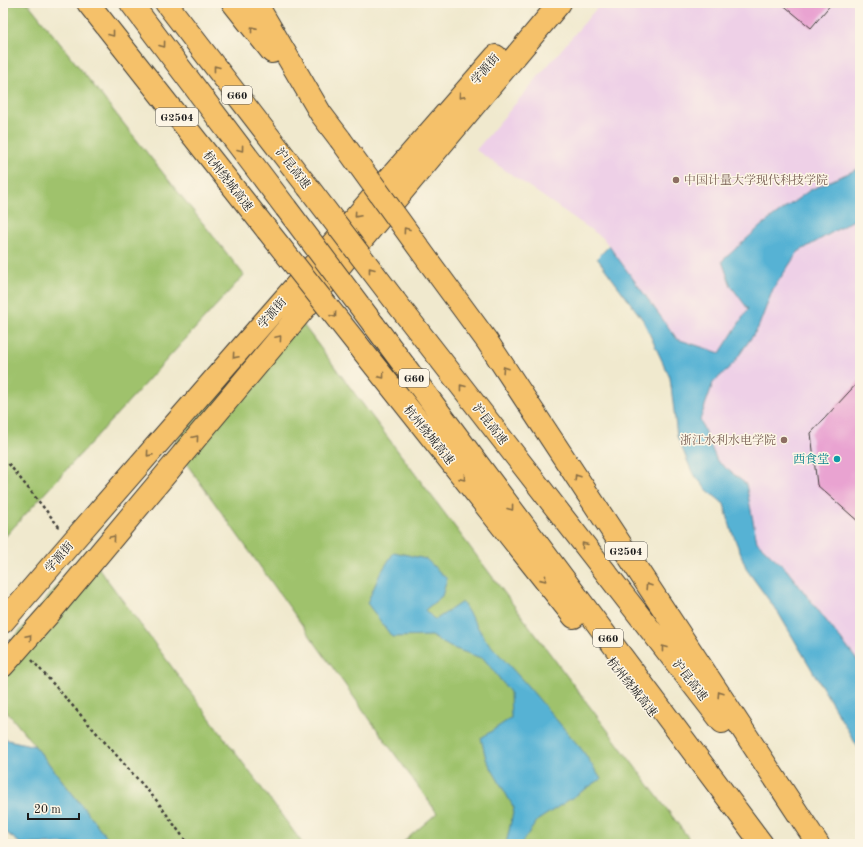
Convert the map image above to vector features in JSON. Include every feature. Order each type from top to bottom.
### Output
[{"type":"main road","name":"杭州绕城高速","points":[[88,3],[575,618],[761,844]]},
{"type":"main road","name":"G60","points":[[131,3],[374,325],[761,844]]},
{"type":"main road","name":"沪昆高速","points":[[166,3],[395,301],[818,844]]},
{"type":"main road","points":[[233,3],[321,114]]},
{"type":"main road","name":"G2504","points":[[256,3],[321,114],[487,341],[818,844]]},
{"type":"main road","name":"学源街","points":[[3,622],[541,3]]},
{"type":"main road","points":[[3,666],[58,603],[560,3]]},
{"type":"path","points":[[3,464],[8,463],[72,542]]},
{"type":"path","points":[[19,648],[29,656],[157,801],[188,844]]},
{"type":"shaded area","name":"中国计量大学现代科技学院","points":[[601,3],[860,3],[860,168],[810,190],[762,225],[723,261],[731,286],[748,309],[720,353],[677,339],[603,238],[476,150]]},
{"type":"shaded area","name":"浙江水利水电学院","points":[[860,217],[860,664],[786,569],[757,542],[746,484],[717,461],[700,420],[713,383],[733,364],[758,328],[773,289],[798,252]]},
{"type":"green space","points":[[3,3],[28,3],[244,275],[3,539]]},
{"type":"green space","points":[[289,306],[693,844],[401,844],[437,813],[173,445]]},
{"type":"green space","points":[[86,551],[303,844],[112,844],[3,707],[3,651]]},
{"type":"water","points":[[860,168],[860,217],[798,252],[773,289],[758,328],[733,364],[713,383],[700,420],[717,461],[746,484],[757,542],[786,569],[860,664],[860,751],[779,614],[747,570],[731,529],[724,504],[706,489],[692,472],[677,436],[670,378],[643,320],[597,258],[609,246],[677,339],[720,353],[748,309],[731,286],[722,261],[762,225],[810,190]]},
{"type":"water","points":[[394,552],[426,559],[447,579],[442,596],[425,610],[435,620],[462,602],[485,639],[526,684],[583,751],[601,779],[538,820],[522,844],[506,844],[514,808],[486,759],[481,738],[511,718],[510,692],[484,659],[450,647],[431,636],[392,637],[367,603],[380,574]]},
{"type":"water","points":[[3,736],[8,740],[35,746],[112,844],[21,844],[3,830]]},
{"type":"building","points":[[781,3],[832,3],[811,28]]},
{"type":"building","name":"西食堂","points":[[860,380],[860,523],[817,485],[811,433]]},
{"type":"place","name":"中国计量大学现代科技学院","points":[[676,180]]},
{"type":"place","name":"浙江水利水电学院","points":[[784,440]]},
{"type":"place","name":"西食堂","points":[[837,459]]}]
